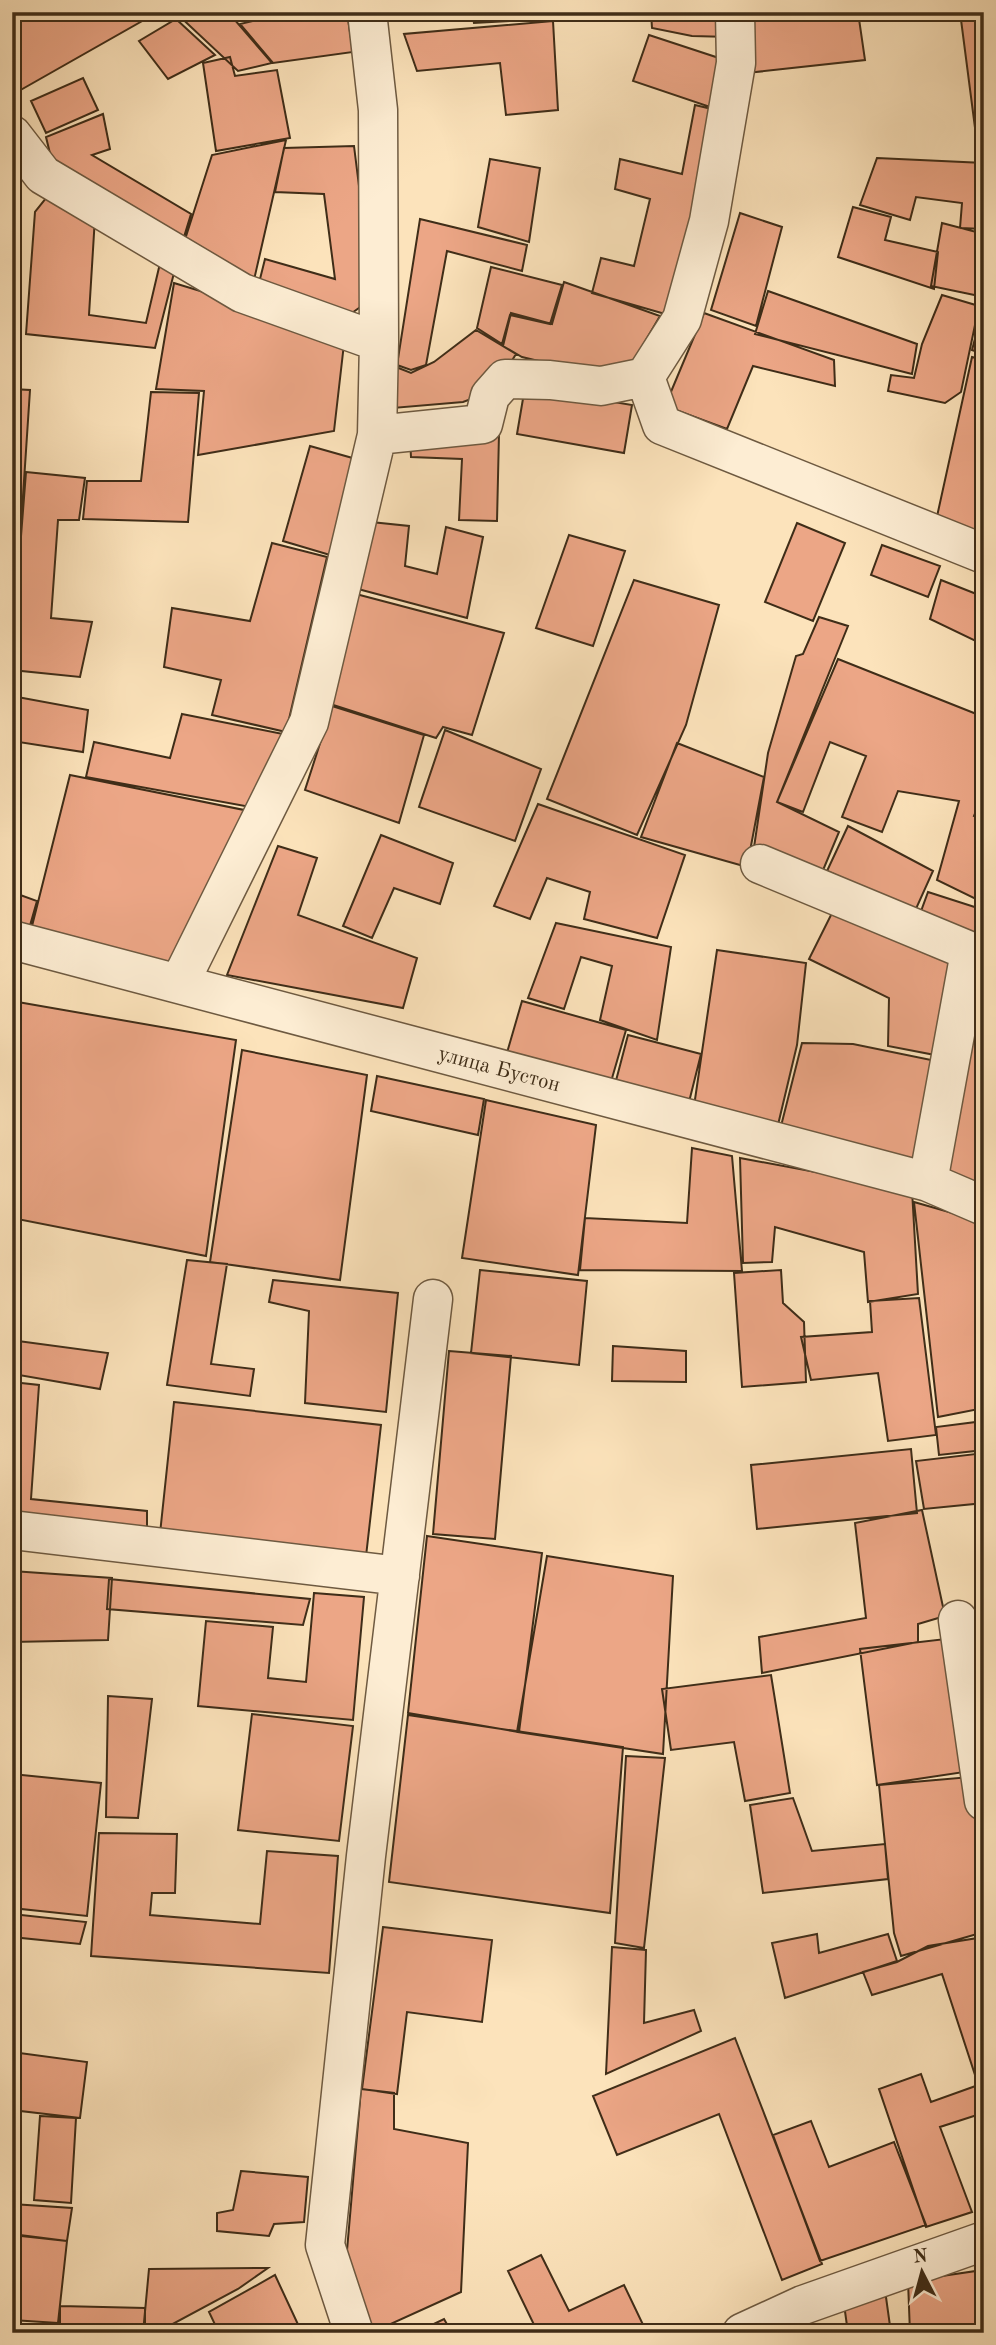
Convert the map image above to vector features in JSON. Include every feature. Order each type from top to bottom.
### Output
[{"type":"street","points":[[180,982],[309,722],[377,435],[378,110],[368,12]]},
{"type":"street","points":[[377,435],[483,424],[490,396],[505,379],[601,386],[645,377],[682,319],[709,221],[736,63],[735,12]]},
{"type":"street","points":[[12,135],[43,176],[242,293],[379,342]]},
{"type":"street","points":[[645,377],[662,425],[984,554]]},
{"type":"street","points":[[760,864],[977,955],[928,1182]]},
{"type":"street","name":"улица Бустон","points":[[12,940],[180,982],[418,1049],[928,1182],[984,1206]]},
{"type":"street","points":[[354,2333],[325,2245],[433,1300]]},
{"type":"street","points":[[12,1530],[400,1576]]},
{"type":"street","points":[[958,1620],[984,1801]]},
{"type":"street","points":[[742,2333],[806,2319],[984,2241]]},
{"type":"building","points":[[12,12],[158,12],[17,92],[12,85]]},
{"type":"building","points":[[175,12],[228,12],[272,63],[238,71]]},
{"type":"building","points":[[290,12],[347,12],[353,52],[273,63],[240,24]]},
{"type":"building","points":[[472,12],[509,12],[510,21],[474,23]]},
{"type":"building","points":[[651,12],[727,12],[730,37],[692,36],[652,28]]},
{"type":"building","points":[[744,12],[858,12],[865,60],[747,73]]},
{"type":"building","points":[[960,12],[984,12],[984,152],[978,151]]},
{"type":"building","points":[[176,19],[215,55],[168,79],[139,41]]},
{"type":"building","points":[[553,21],[558,110],[506,115],[500,63],[417,71],[404,34]]},
{"type":"building","points":[[649,35],[728,61],[716,109],[633,81]]},
{"type":"building","points":[[230,57],[235,76],[277,70],[290,138],[216,151],[203,63]]},
{"type":"building","points":[[83,78],[98,110],[46,133],[31,101]]},
{"type":"building","points":[[695,105],[720,111],[672,316],[592,293],[601,258],[634,266],[650,199],[615,189],[620,159],[682,174]]},
{"type":"building","points":[[103,114],[110,149],[92,155],[191,214],[180,250],[55,174],[46,137]]},
{"type":"building","points":[[286,140],[251,293],[181,252],[212,155]]},
{"type":"building","points":[[354,146],[373,298],[342,320],[257,291],[265,259],[335,279],[324,194],[275,192],[284,148]]},
{"type":"building","points":[[12,151],[15,152],[15,234],[12,233]]},
{"type":"building","points":[[877,158],[984,163],[984,229],[960,228],[962,203],[916,197],[910,220],[860,205]]},
{"type":"building","points":[[490,159],[540,168],[529,242],[478,227]]},
{"type":"building","points":[[55,187],[95,217],[89,315],[146,323],[161,259],[175,269],[155,348],[26,334],[35,212]]},
{"type":"building","points":[[853,207],[891,217],[885,240],[938,252],[934,289],[838,257]]},
{"type":"building","points":[[740,213],[782,227],[756,326],[711,310]]},
{"type":"building","points":[[420,219],[527,245],[522,271],[447,251],[426,365],[411,370],[397,365]]},
{"type":"building","points":[[942,223],[984,234],[984,297],[931,286]]},
{"type":"building","points":[[491,267],[562,285],[550,324],[510,315],[502,344],[477,328]]},
{"type":"building","points":[[564,282],[660,316],[622,381],[522,357],[503,346],[511,313],[552,324]]},
{"type":"building","points":[[174,283],[345,335],[334,431],[198,455],[204,391],[156,389]]},
{"type":"building","points":[[768,291],[917,344],[912,374],[755,334]]},
{"type":"building","points":[[942,295],[979,306],[961,392],[945,403],[888,391],[891,375],[914,378],[922,344]]},
{"type":"building","points":[[984,304],[984,354],[972,350]]},
{"type":"building","points":[[704,313],[834,360],[835,386],[753,366],[727,429],[665,406]]},
{"type":"building","points":[[476,330],[516,354],[493,391],[463,402],[393,408],[396,367],[411,373],[434,362]]},
{"type":"building","points":[[972,357],[984,360],[984,535],[936,521]]},
{"type":"building","points":[[525,387],[632,405],[624,453],[517,434]]},
{"type":"building","points":[[12,389],[30,390],[19,557],[12,556]]},
{"type":"building","points":[[151,392],[199,393],[188,522],[83,519],[87,481],[141,481]]},
{"type":"building","points":[[499,434],[497,521],[459,520],[462,459],[411,457],[410,438]]},
{"type":"building","points":[[310,446],[356,459],[330,555],[283,541]]},
{"type":"building","points":[[26,472],[85,478],[79,520],[58,520],[51,618],[92,622],[80,677],[12,670],[12,560],[19,562]]},
{"type":"building","points":[[371,522],[409,526],[405,566],[437,574],[446,527],[483,537],[467,618],[358,589]]},
{"type":"building","points":[[797,523],[845,543],[813,621],[765,602]]},
{"type":"building","points":[[569,535],[625,551],[593,646],[536,628]]},
{"type":"building","points":[[272,543],[327,557],[286,732],[212,715],[221,680],[164,667],[172,608],[250,621]]},
{"type":"building","points":[[882,545],[940,566],[928,597],[871,575]]},
{"type":"building","points":[[634,580],[719,605],[686,725],[637,835],[547,799]]},
{"type":"building","points":[[941,580],[984,597],[984,645],[930,619]]},
{"type":"building","points":[[356,594],[504,633],[472,735],[443,727],[436,738],[327,703]]},
{"type":"building","points":[[819,617],[848,626],[777,802],[839,832],[821,875],[753,854],[768,753],[796,656],[803,654]]},
{"type":"building","points":[[838,659],[984,717],[984,792],[974,816],[984,820],[984,903],[937,880],[959,801],[898,791],[882,832],[842,817],[866,756],[830,742],[803,812],[777,802]]},
{"type":"building","points":[[12,696],[88,710],[83,752],[12,741]]},
{"type":"building","points":[[332,706],[424,735],[399,823],[305,790]]},
{"type":"building","points":[[182,714],[288,735],[273,811],[86,777],[94,742],[170,758]]},
{"type":"building","points":[[445,730],[541,769],[515,841],[419,807]]},
{"type":"building","points":[[677,743],[764,777],[747,867],[641,837]]},
{"type":"building","points":[[70,775],[264,814],[206,972],[31,930]]},
{"type":"building","points":[[538,804],[685,855],[657,938],[584,919],[590,892],[547,878],[530,919],[494,906]]},
{"type":"building","points":[[848,826],[933,871],[915,911],[827,871]]},
{"type":"building","points":[[381,835],[453,863],[440,904],[394,888],[372,938],[343,926]]},
{"type":"building","points":[[278,846],[317,858],[298,915],[417,958],[403,1008],[227,975]]},
{"type":"building","points":[[12,892],[37,901],[29,929],[12,925]]},
{"type":"building","points":[[928,892],[984,910],[984,943],[920,914]]},
{"type":"building","points":[[835,907],[961,961],[935,1055],[888,1046],[889,998],[809,959]]},
{"type":"building","points":[[556,923],[671,947],[657,1040],[600,1020],[612,966],[581,957],[564,1009],[528,998]]},
{"type":"building","points":[[717,950],[806,963],[797,1045],[777,1129],[693,1113]]},
{"type":"building","points":[[984,970],[984,1186],[935,1167]]},
{"type":"building","points":[[12,1001],[236,1040],[206,1256],[12,1218]]},
{"type":"building","points":[[522,1001],[626,1030],[608,1092],[504,1063]]},
{"type":"building","points":[[628,1035],[701,1054],[687,1110],[613,1092]]},
{"type":"building","points":[[802,1043],[853,1044],[936,1061],[914,1166],[780,1130]]},
{"type":"building","points":[[242,1050],[367,1075],[340,1280],[210,1262]]},
{"type":"building","points":[[377,1076],[484,1099],[478,1135],[371,1111]]},
{"type":"building","points":[[486,1100],[596,1125],[578,1275],[462,1258]]},
{"type":"building","points":[[692,1148],[732,1156],[742,1271],[580,1270],[585,1218],[687,1223]]},
{"type":"building","points":[[740,1158],[912,1190],[918,1294],[868,1302],[864,1252],[775,1227],[772,1262],[743,1263]]},
{"type":"building","points":[[914,1202],[984,1222],[984,1345],[975,1346],[979,1409],[938,1417]]},
{"type":"building","points":[[187,1260],[227,1264],[211,1364],[254,1369],[250,1396],[167,1385]]},
{"type":"building","points":[[480,1270],[587,1281],[579,1365],[471,1353]]},
{"type":"building","points":[[781,1270],[783,1303],[804,1322],[806,1382],[742,1387],[734,1273]]},
{"type":"building","points":[[273,1280],[398,1293],[386,1412],[305,1403],[309,1311],[269,1302]]},
{"type":"building","points":[[919,1298],[936,1435],[888,1441],[878,1373],[811,1380],[801,1337],[872,1332],[870,1301]]},
{"type":"building","points":[[18,1341],[108,1353],[100,1389],[13,1374]]},
{"type":"building","points":[[613,1346],[686,1351],[686,1382],[612,1381]]},
{"type":"building","points":[[449,1351],[511,1356],[495,1539],[433,1534]]},
{"type":"building","points":[[12,1382],[39,1385],[31,1499],[147,1511],[147,1543],[12,1529]]},
{"type":"building","points":[[174,1402],[381,1425],[365,1565],[159,1543]]},
{"type":"building","points":[[984,1421],[984,1450],[939,1455],[936,1427]]},
{"type":"building","points":[[911,1449],[917,1513],[757,1529],[751,1465]]},
{"type":"building","points":[[984,1453],[984,1503],[924,1509],[916,1461]]},
{"type":"building","points":[[922,1510],[945,1616],[918,1624],[918,1642],[762,1673],[759,1637],[866,1618],[855,1523]]},
{"type":"building","points":[[427,1536],[542,1553],[519,1732],[408,1713]]},
{"type":"building","points":[[547,1556],[673,1576],[663,1754],[517,1732]]},
{"type":"building","points":[[12,1571],[112,1578],[108,1640],[12,1642]]},
{"type":"building","points":[[109,1579],[310,1599],[303,1625],[107,1609]]},
{"type":"building","points":[[314,1593],[364,1597],[353,1720],[198,1706],[206,1621],[273,1627],[268,1678],[306,1682]]},
{"type":"building","points":[[954,1638],[971,1771],[877,1785],[860,1649]]},
{"type":"building","points":[[771,1675],[790,1793],[745,1801],[734,1742],[671,1750],[662,1689]]},
{"type":"building","points":[[108,1696],[152,1699],[138,1818],[106,1817]]},
{"type":"building","points":[[252,1714],[353,1726],[339,1841],[238,1830]]},
{"type":"building","points":[[408,1715],[623,1747],[610,1913],[389,1882]]},
{"type":"building","points":[[626,1756],[665,1758],[644,1948],[615,1943]]},
{"type":"building","points":[[12,1774],[101,1783],[87,1916],[12,1908]]},
{"type":"building","points":[[970,1777],[984,1862],[984,1932],[901,1956],[894,1933],[879,1785]]},
{"type":"building","points":[[793,1798],[812,1851],[885,1844],[888,1879],[763,1893],[750,1805]]},
{"type":"building","points":[[99,1833],[177,1834],[175,1893],[152,1893],[150,1915],[260,1924],[267,1851],[338,1856],[329,1973],[91,1956]]},
{"type":"building","points":[[12,1914],[86,1922],[80,1944],[12,1937]]},
{"type":"building","points":[[383,1927],[492,1940],[482,2022],[407,2012],[397,2094],[362,2089]]},
{"type":"building","points":[[817,1934],[819,1953],[888,1934],[897,1961],[785,1998],[772,1943]]},
{"type":"building","points":[[984,1937],[984,2079],[977,2081],[942,1974],[872,1995],[863,1972],[897,1962],[928,1946]]},
{"type":"building","points":[[612,1947],[646,1950],[644,2023],[694,2010],[701,2031],[606,2074]]},
{"type":"building","points":[[735,2038],[822,2264],[782,2280],[719,2114],[617,2155],[593,2096]]},
{"type":"building","points":[[12,2052],[87,2062],[80,2118],[12,2110]]},
{"type":"building","points":[[921,2074],[931,2102],[984,2083],[984,2125],[980,2114],[940,2127],[972,2212],[926,2227],[879,2089]]},
{"type":"building","points":[[361,2089],[394,2093],[394,2129],[468,2143],[461,2292],[371,2333],[346,2262]]},
{"type":"building","points":[[40,2116],[76,2118],[71,2203],[34,2200]]},
{"type":"building","points":[[811,2121],[829,2167],[894,2142],[926,2225],[820,2261],[773,2135]]},
{"type":"building","points":[[241,2171],[308,2177],[304,2222],[274,2224],[269,2236],[217,2231],[217,2213],[233,2210]]},
{"type":"building","points":[[12,2204],[72,2208],[67,2241],[12,2234]]},
{"type":"building","points":[[12,2235],[67,2241],[58,2323],[12,2320]]},
{"type":"building","points":[[541,2255],[569,2311],[624,2285],[647,2333],[538,2333],[508,2271]]},
{"type":"building","points":[[268,2268],[238,2289],[156,2333],[143,2333],[149,2269]]},
{"type":"building","points":[[976,2271],[984,2333],[910,2333],[908,2281]]},
{"type":"building","points":[[275,2275],[302,2333],[219,2333],[209,2312]]},
{"type":"building","points":[[885,2290],[891,2333],[848,2333],[843,2297]]},
{"type":"building","points":[[60,2306],[145,2308],[145,2333],[60,2333]]},
{"type":"building","points":[[444,2319],[452,2333],[415,2333]]}]
